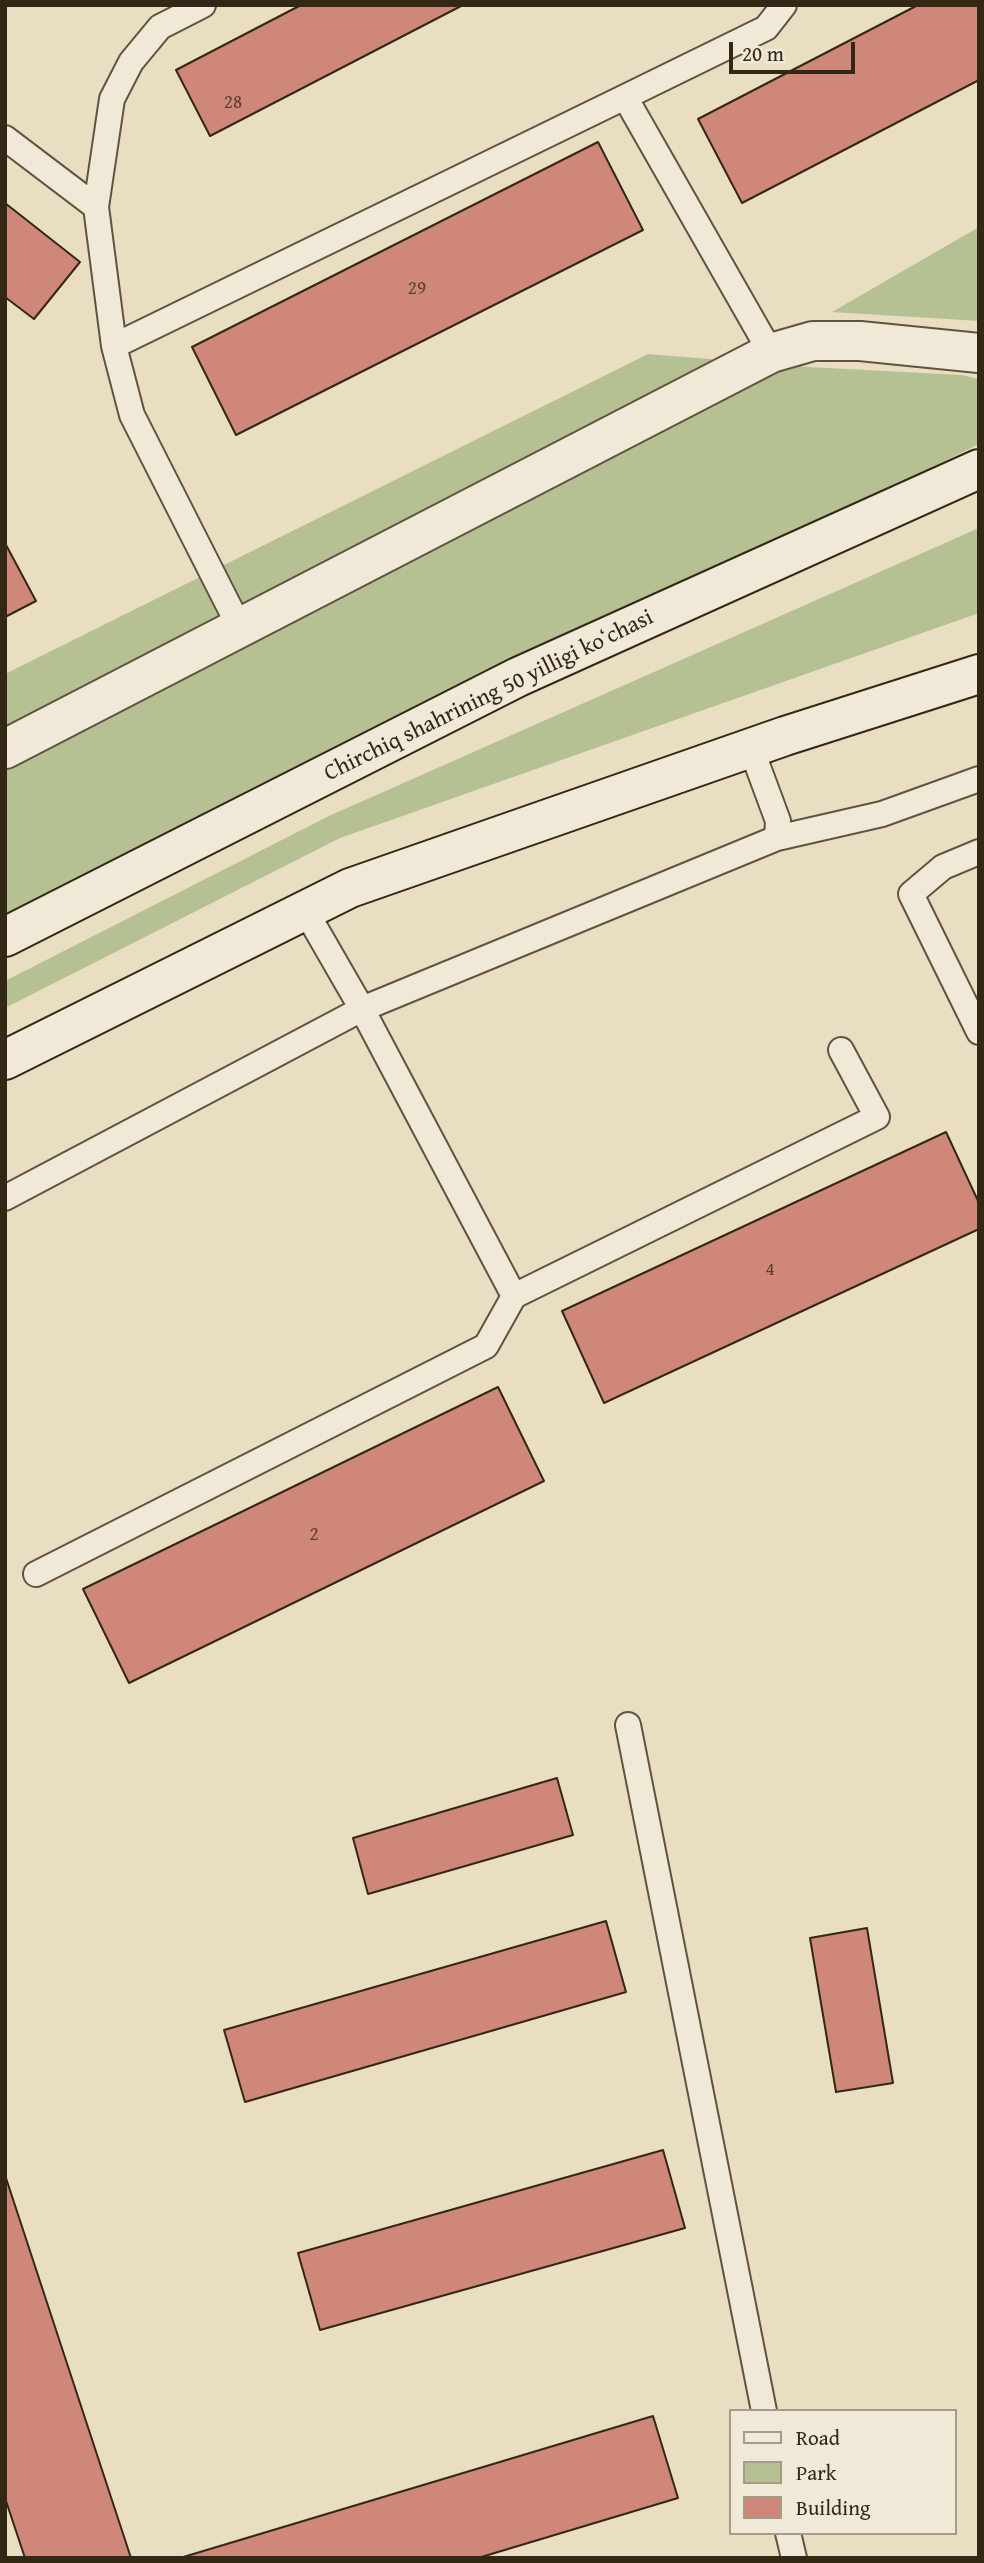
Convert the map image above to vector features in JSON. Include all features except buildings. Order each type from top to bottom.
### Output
[{"type":"main road","points":[[5,750],[771,353],[813,341],[860,341],[979,352]]},
{"type":"main road","name":"Chirchiq shahrining 50 yilligi koʻchasi","points":[[5,937],[518,677],[979,469]]},
{"type":"main road","points":[[5,1060],[350,888],[751,748],[979,674]]},
{"type":"lane","points":[[203,5],[160,27],[131,62],[112,99],[96,207],[114,346],[132,415],[240,628]]},
{"type":"lane","points":[[114,346],[766,28],[784,5]]},
{"type":"lane","points":[[625,97],[771,353]]},
{"type":"lane","points":[[5,138],[96,207]]},
{"type":"lane","points":[[751,748],[778,821],[777,838]]},
{"type":"lane","points":[[5,1198],[362,1009],[777,838],[882,814],[979,779]]},
{"type":"lane","points":[[979,852],[943,867],[911,894],[979,1032]]},
{"type":"lane","points":[[304,911],[362,1009],[514,1296]]},
{"type":"lane","points":[[36,1574],[486,1346],[514,1296],[877,1117],[841,1050]]},
{"type":"lane","points":[[628,1725],[764,2409]]},
{"type":"lane","points":[[788,2535],[794,2558]]},
{"type":"green space","points":[[979,227],[979,321],[832,312]]},
{"type":"green space","points":[[648,354],[809,367],[961,375],[979,379],[979,444],[5,925],[5,674]]},
{"type":"green space","points":[[979,528],[979,613],[340,838],[5,1008],[5,981],[329,816]]}]
